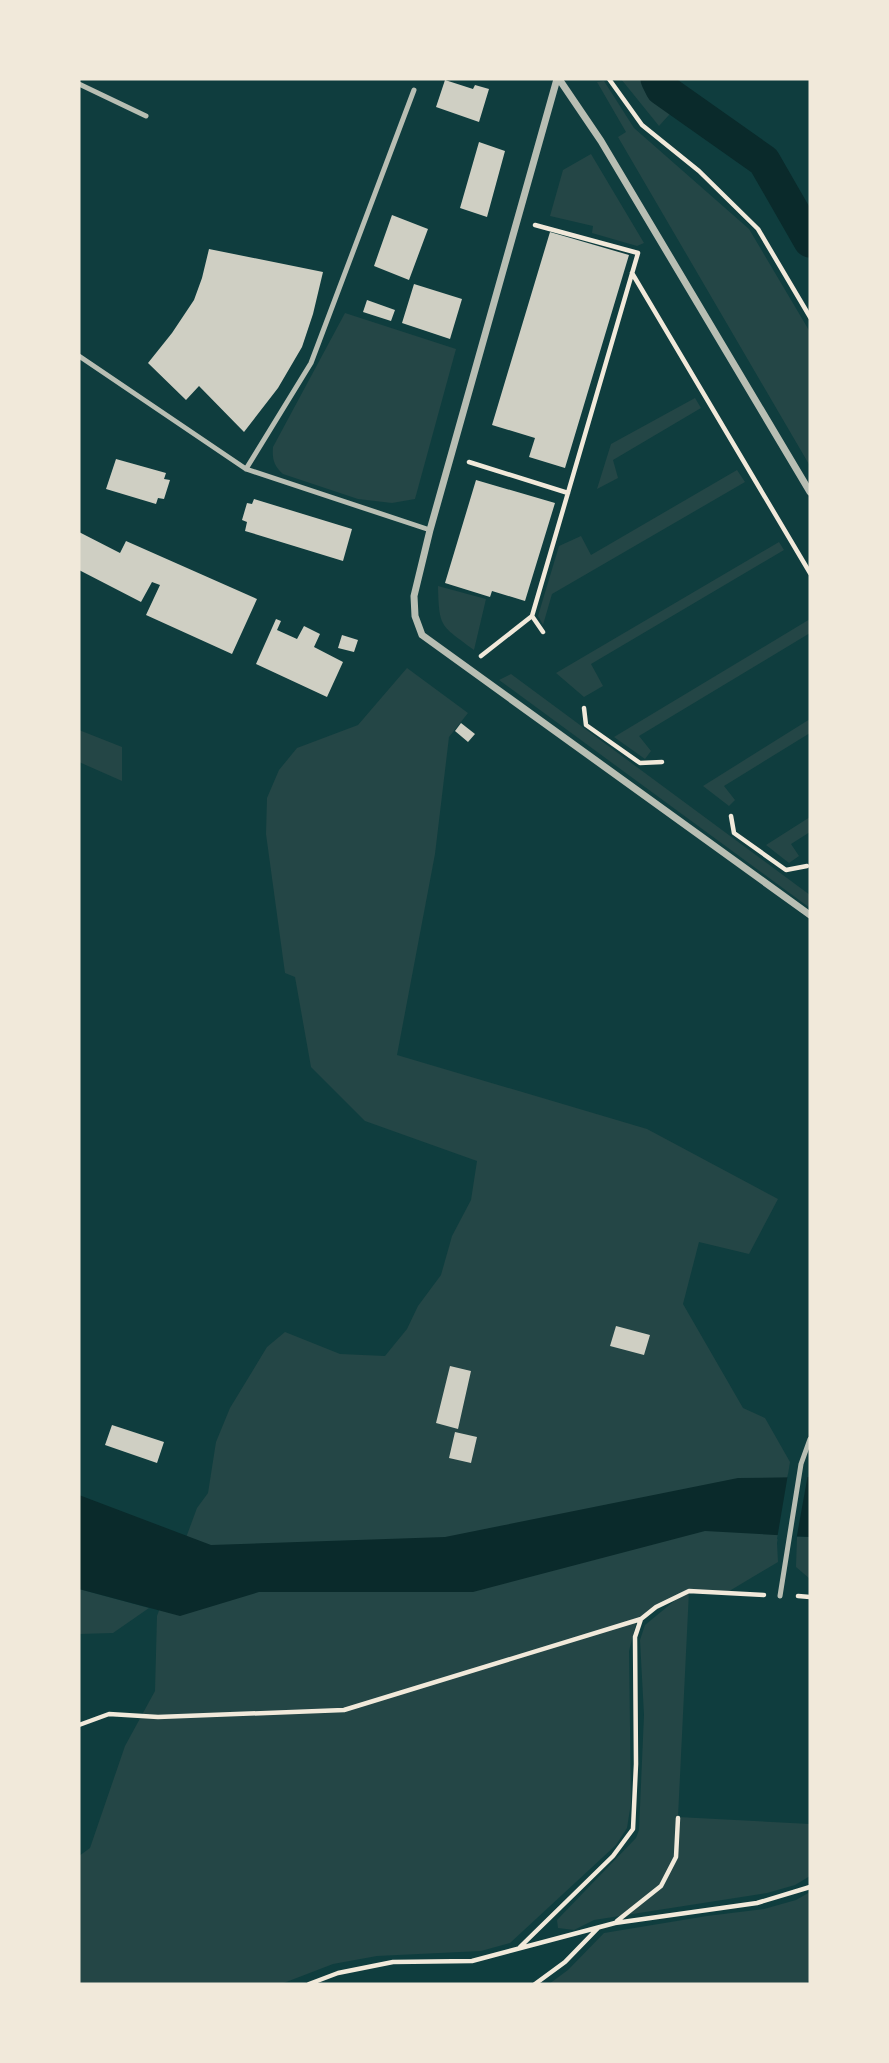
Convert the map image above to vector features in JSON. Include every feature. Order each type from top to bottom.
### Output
[{"type":"street","points":[[558,79],[430,530],[414,596],[415,616],[422,635],[810,915]]},
{"type":"street","points":[[558,79],[601,141],[810,492]]},
{"type":"lane","points":[[79,84],[146,116]]},
{"type":"lane","points":[[246,469],[311,363],[414,90]]},
{"type":"lane","points":[[79,356],[246,469],[430,530]]},
{"type":"lane","points":[[780,1596],[801,1464],[810,1439]]},
{"type":"path","points":[[609,79],[642,125],[699,171],[758,229],[810,317]]},
{"type":"path","points":[[518,220],[673,262]]},
{"type":"path","points":[[467,667],[532,616],[638,253]]},
{"type":"path","points":[[632,273],[810,573]]},
{"type":"path","points":[[451,456],[568,493]]},
{"type":"path","points":[[532,616],[543,632]]},
{"type":"path","points":[[584,708],[586,725],[640,763],[662,762]]},
{"type":"path","points":[[731,816],[734,833],[786,870],[807,866]]},
{"type":"path","points":[[79,1725],[109,1714],[158,1717],[344,1710],[640,1619],[656,1607],[689,1591],[810,1597]]},
{"type":"path","points":[[520,1947],[613,1856],[633,1829],[636,1764],[635,1637],[640,1619]]},
{"type":"path","points":[[615,1923],[661,1886],[676,1857],[678,1818]]},
{"type":"path","points":[[309,1984],[338,1972],[393,1962],[472,1961],[615,1923],[757,1903],[810,1887]]},
{"type":"path","points":[[535,1984],[565,1962],[598,1928]]},
{"type":"shaded area","points":[[621,79],[653,79],[660,92],[678,105],[659,126]]},
{"type":"shaded area","points":[[604,81],[634,128],[749,229],[810,332],[810,466],[618,137],[626,132],[597,82]]},
{"type":"shaded area","points":[[591,154],[644,243],[637,246],[592,233],[593,226],[550,216],[563,170]]},
{"type":"shaded area","points":[[345,313],[456,349],[415,499],[392,503],[358,499],[283,474],[274,462],[273,447]]},
{"type":"shaded area","points":[[695,398],[701,408],[613,460],[618,478],[597,489],[611,444]]},
{"type":"shaded area","points":[[737,470],[745,482],[552,594],[543,625],[538,616],[559,546],[581,536],[591,555]]},
{"type":"shaded area","points":[[779,542],[784,550],[591,664],[603,686],[584,697],[556,673]]},
{"type":"shaded area","points":[[438,586],[486,599],[474,650],[444,625],[439,611]]},
{"type":"shaded area","points":[[810,619],[810,633],[639,736],[651,751],[645,759],[614,737]]},
{"type":"shaded area","points":[[407,668],[468,713],[449,737],[435,854],[397,1055],[647,1129],[778,1199],[749,1254],[699,1242],[683,1304],[743,1408],[765,1418],[790,1462],[777,1543],[778,1562],[726,1593],[689,1591],[678,1817],[810,1824],[810,1876],[795,1885],[767,1893],[594,1920],[574,1930],[558,1928],[557,1920],[636,1838],[639,1830],[644,1715],[640,1640],[645,1625],[684,1593],[637,1620],[629,1651],[631,1803],[627,1828],[616,1845],[510,1943],[481,1951],[377,1956],[333,1964],[281,1984],[79,1984],[79,1856],[90,1848],[125,1746],[155,1691],[157,1616],[197,1508],[208,1493],[216,1442],[230,1408],[267,1347],[285,1332],[340,1354],[385,1356],[407,1329],[418,1306],[441,1275],[452,1236],[471,1200],[477,1161],[365,1121],[311,1067],[295,977],[285,973],[266,834],[267,798],[279,770],[297,748],[358,725]]},
{"type":"shaded area","points":[[511,674],[810,895],[810,908],[499,680]]},
{"type":"shaded area","points":[[810,719],[810,733],[724,786],[735,800],[729,806],[703,786]]},
{"type":"shaded area","points":[[79,730],[122,747],[122,781],[79,762]]},
{"type":"shaded area","points":[[810,817],[810,832],[791,844],[799,856],[789,863],[766,845]]},
{"type":"shaded area","points":[[810,1477],[810,1537],[705,1531],[473,1592],[259,1592],[180,1616],[79,1589],[79,1495],[211,1545],[445,1537],[738,1478]]},
{"type":"shaded area","points":[[797,1537],[810,1537],[810,1579],[796,1567]]},
{"type":"shaded area","points":[[79,1589],[149,1608],[113,1633],[79,1634]]},
{"type":"shaded area","points":[[810,1892],[810,1979],[806,1984],[549,1984],[568,1970],[604,1933],[764,1909],[796,1900]]},
{"type":"pier","points":[[788,1474],[808,1474],[796,1541],[777,1539]]},
{"type":"building","points":[[445,80],[473,89],[475,85],[489,89],[479,122],[436,107]]},
{"type":"building","points":[[479,142],[505,151],[487,217],[460,208]]},
{"type":"building","points":[[392,215],[428,229],[409,280],[374,266]]},
{"type":"building","points":[[550,232],[629,255],[565,468],[529,457],[535,438],[492,425]]},
{"type":"building","points":[[209,249],[323,272],[302,347],[278,388],[244,432],[199,386],[186,400],[148,363],[194,300]]},
{"type":"building","points":[[414,284],[462,299],[450,339],[402,323]]},
{"type":"building","points":[[367,300],[395,310],[391,321],[363,312]]},
{"type":"building","points":[[116,459],[166,473],[164,479],[170,480],[164,499],[158,498],[156,504],[106,489]]},
{"type":"building","points":[[476,480],[555,503],[525,601],[492,591],[490,597],[445,583]]},
{"type":"building","points":[[254,499],[352,529],[343,561],[245,531],[247,522],[242,520],[247,503],[252,504]]},
{"type":"building","points":[[79,532],[120,553],[126,541],[257,599],[232,654],[146,615],[160,585],[152,582],[141,602],[79,570]]},
{"type":"building","points":[[276,619],[281,621],[277,630],[297,639],[304,626],[320,634],[314,647],[343,662],[327,697],[256,664]]},
{"type":"building","points":[[342,635],[358,640],[354,652],[338,648]]},
{"type":"building","points":[[461,723],[475,734],[468,742],[455,731]]},
{"type":"building","points":[[616,1326],[650,1335],[644,1355],[610,1346]]},
{"type":"building","points":[[450,1366],[471,1371],[458,1429],[436,1423]]},
{"type":"building","points":[[112,1425],[164,1442],[157,1463],[105,1445]]},
{"type":"building","points":[[455,1432],[477,1437],[471,1463],[449,1458]]},
{"type":"waterway","points":[[657,79],[662,89],[764,161],[810,241]]}]
